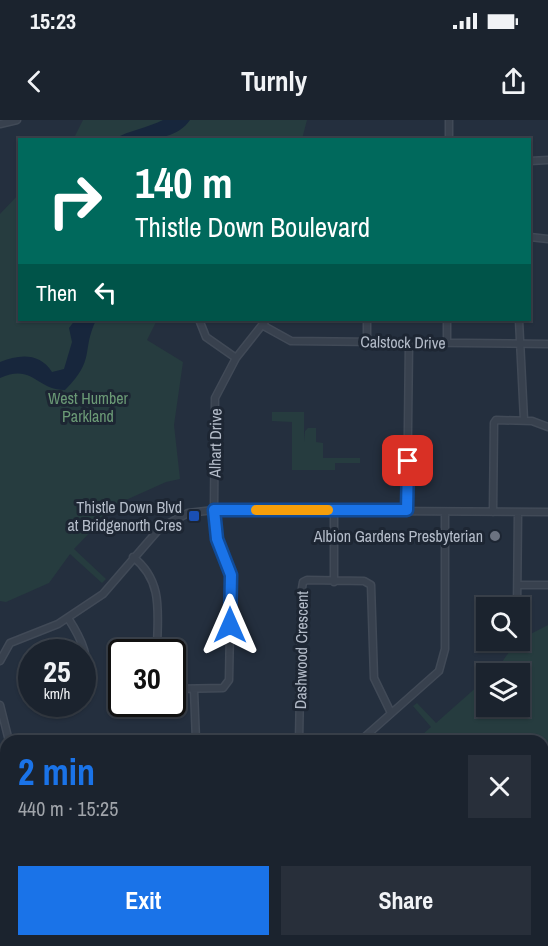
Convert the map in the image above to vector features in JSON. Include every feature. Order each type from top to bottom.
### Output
[{"type":"street","points":[[0,124],[17,120]]},
{"type":"street","points":[[449,120],[449,138]]},
{"type":"street","points":[[531,161],[548,160]]},
{"type":"street","points":[[531,237],[548,238]]},
{"type":"street","points":[[200,321],[206,337],[236,358]]},
{"type":"street","points":[[367,321],[367,342]]},
{"type":"street","points":[[447,321],[447,343]]},
{"type":"street","points":[[519,321],[518,344],[524,420]]},
{"type":"street","name":"Calstock Drive","points":[[264,322],[291,341],[548,344]]},
{"type":"street","name":"Alhart Drive","points":[[186,690],[223,688],[229,680],[231,575],[217,539],[214,510],[215,398],[236,358],[264,322]]},
{"type":"street","points":[[407,510],[409,343]]},
{"type":"street","points":[[493,512],[494,423],[496,420],[524,420],[548,427]]},
{"type":"street","points":[[0,661],[10,643],[68,618],[103,594],[154,532],[188,513],[214,510],[548,512]]},
{"type":"street","points":[[334,510],[334,582]]},
{"type":"street","points":[[367,735],[434,676],[444,659],[445,512]]},
{"type":"street","points":[[517,597],[518,512]]},
{"type":"street","points":[[133,557],[147,570],[154,582],[157,639]]},
{"type":"street","name":"Dashwood Crescent","points":[[299,735],[302,588],[303,582],[307,580],[364,581],[371,585],[374,678],[391,713]]},
{"type":"street","points":[[518,585],[548,585]]},
{"type":"street","points":[[68,618],[80,639]]},
{"type":"street","points":[[194,690],[196,735]]},
{"type":"street","points":[[0,705],[8,735]]},
{"type":"green space","points":[[83,120],[307,120],[302,138],[74,138]]},
{"type":"green space","name":"West Humber Parkland","points":[[18,195],[18,321],[156,321],[147,340],[183,362],[174,425],[180,479],[166,482],[117,504],[74,549],[106,579],[102,583],[70,554],[49,583],[6,602],[0,601],[0,214]]},
{"type":"green space","points":[[272,412],[304,412],[304,442],[305,431],[308,428],[316,428],[316,442],[323,443],[323,458],[360,458],[360,463],[335,463],[335,470],[292,470],[292,422],[272,421]]},
{"type":"green space","points":[[548,625],[548,735],[422,735],[431,727],[413,706],[417,703],[436,723],[476,688],[476,717],[530,717],[530,663],[501,663],[510,651],[530,651],[530,634]]},
{"type":"water","points":[[163,120],[190,120],[175,133],[166,136],[116,138]]},
{"type":"water","points":[[74,321],[96,321],[81,370],[65,390],[47,386],[27,375],[11,374],[0,378],[0,362],[22,357],[42,361],[52,372],[64,369],[72,342],[69,328]]},
{"type":"slow traffic","points":[[256,510],[328,510]]},
{"type":"place","name":"Thistle Down Blvd at Bridgenorth Cres","points":[[194,516]]},
{"type":"place","name":"Albion Gardens Presbyterian","points":[[495,536]]},
{"type":"route","points":[[230,625],[231,575],[219,547],[214,510],[407,510],[408,461]]}]
